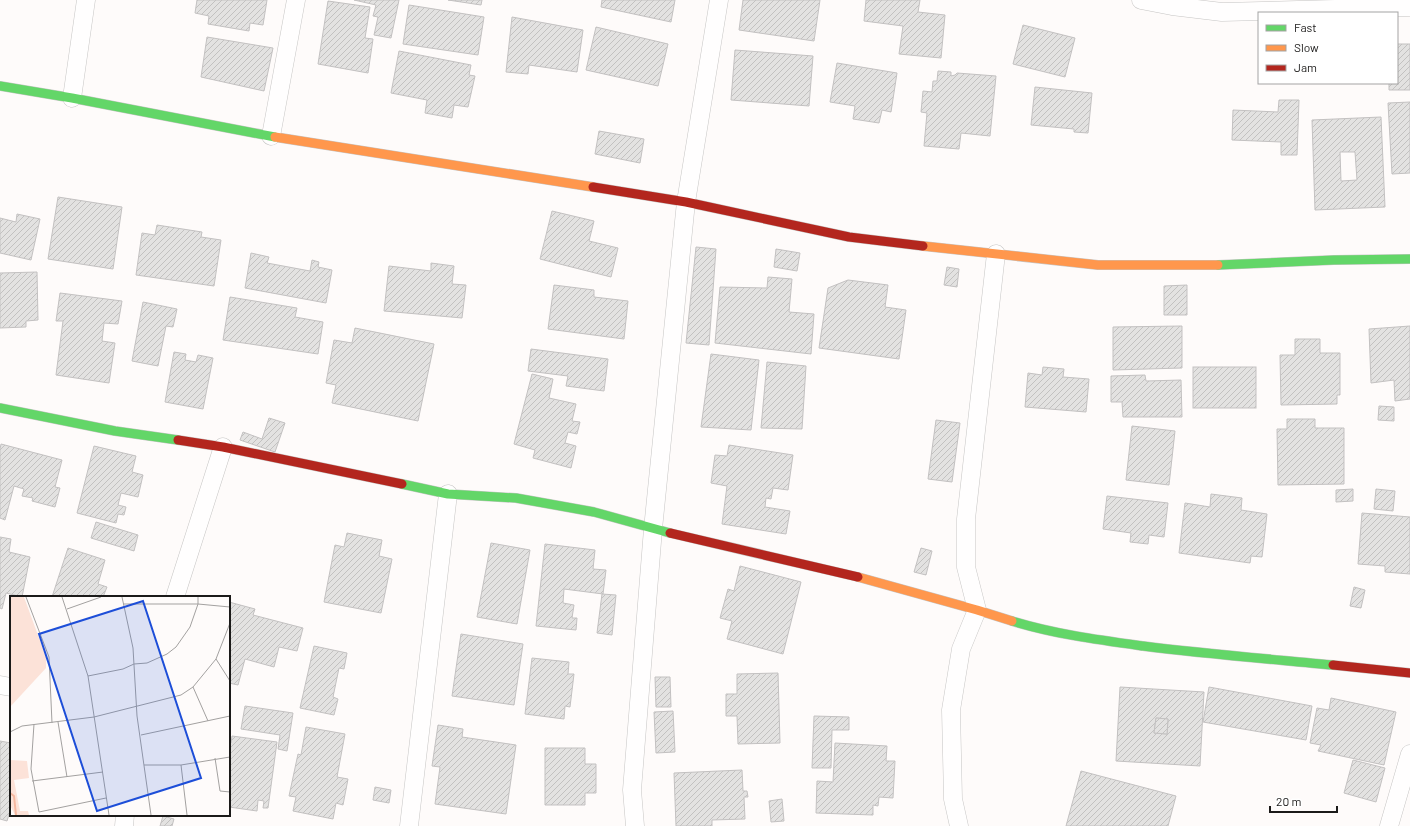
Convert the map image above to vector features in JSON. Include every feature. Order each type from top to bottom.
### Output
[{"type":"street","points":[[72,98],[86,0]]},
{"type":"street","points":[[271,136],[296,0]]},
{"type":"street","points":[[635,826],[632,790],[653,529],[686,202],[719,0]]},
{"type":"street","points":[[1141,0],[1172,6],[1222,12],[1410,7]]},
{"type":"street","points":[[0,86],[72,98],[271,136],[686,202],[849,237],[1098,265],[1231,265],[1334,260],[1410,259]]},
{"type":"street","points":[[959,826],[953,799],[951,710],[961,649],[976,610],[966,567],[966,519],[996,254]]},
{"type":"street","points":[[0,408],[115,431],[223,447],[448,494],[516,498],[594,512],[653,529],[842,573],[1028,626],[1096,640],[1167,649],[1410,673]]},
{"type":"street","points":[[175,596],[223,447]]},
{"type":"street","points":[[409,826],[448,494]]},
{"type":"street","points":[[0,685],[10,687]]},
{"type":"street","points":[[1389,826],[1410,754]]},
{"type":"street","points":[[124,826],[125,816]]},
{"type":"building","points":[[197,0],[267,0],[263,25],[250,23],[249,31],[208,24],[209,16],[195,13]]},
{"type":"building","points":[[354,0],[399,0],[391,38],[374,35],[378,17],[373,16],[376,5]]},
{"type":"building","points":[[448,0],[482,0],[481,5]]},
{"type":"building","points":[[602,0],[675,0],[671,22],[601,7]]},
{"type":"building","points":[[743,0],[820,0],[814,41],[739,30]]},
{"type":"building","points":[[866,0],[920,0],[918,12],[945,15],[941,58],[899,54],[903,26],[864,21]]},
{"type":"building","points":[[328,1],[370,7],[365,38],[373,39],[368,73],[318,64]]},
{"type":"building","points":[[409,5],[484,17],[478,55],[403,44]]},
{"type":"building","points":[[512,17],[583,30],[577,72],[529,65],[528,74],[506,72]]},
{"type":"building","points":[[1023,25],[1075,38],[1065,77],[1013,64]]},
{"type":"building","points":[[596,27],[668,44],[658,86],[586,70]]},
{"type":"building","points":[[207,37],[273,48],[264,91],[201,77]]},
{"type":"building","points":[[1398,44],[1410,44],[1410,90],[1389,90],[1389,84],[1398,84]]},
{"type":"building","points":[[735,50],[813,56],[809,106],[731,100]]},
{"type":"building","points":[[399,51],[471,65],[469,75],[475,76],[468,107],[454,105],[452,118],[425,113],[427,100],[391,93]]},
{"type":"building","points":[[837,63],[897,73],[891,112],[882,110],[879,123],[853,119],[855,106],[830,102]]},
{"type":"building","points":[[938,71],[951,72],[951,76],[957,73],[996,76],[990,136],[961,133],[959,149],[924,146],[927,113],[921,112],[923,91],[932,92],[933,81],[937,81]]},
{"type":"building","points":[[1035,87],[1092,93],[1088,133],[1074,132],[1074,129],[1031,125]]},
{"type":"building","points":[[1279,100],[1299,100],[1297,155],[1281,155],[1281,142],[1232,140],[1233,110],[1278,112]]},
{"type":"building","points":[[1410,102],[1410,173],[1392,174],[1388,103]]},
{"type":"building","points":[[1381,117],[1385,207],[1315,210],[1312,120]],"holes":[[[1340,152],[1355,152],[1357,180],[1341,181]]]},
{"type":"building","points":[[599,131],[644,139],[640,163],[595,154]]},
{"type":"building","points":[[58,197],[122,207],[113,269],[48,259]]},
{"type":"building","points":[[552,211],[594,221],[589,241],[618,248],[611,277],[540,259]]},
{"type":"building","points":[[17,214],[40,219],[31,260],[0,253],[0,218],[16,222]]},
{"type":"building","points":[[157,225],[202,232],[201,237],[221,240],[214,286],[136,275],[142,233],[155,235]]},
{"type":"building","points":[[696,247],[716,249],[709,345],[686,343]]},
{"type":"building","points":[[776,249],[800,253],[797,271],[774,267]]},
{"type":"building","points":[[251,253],[269,257],[267,263],[310,271],[312,260],[319,262],[318,267],[332,270],[326,303],[245,288]]},
{"type":"building","points":[[431,263],[454,266],[452,284],[466,285],[462,318],[384,311],[389,266],[431,271]]},
{"type":"building","points":[[947,267],[959,269],[957,287],[944,285]]},
{"type":"building","points":[[37,272],[38,320],[26,321],[26,327],[0,328],[0,273]]},
{"type":"building","points":[[768,277],[792,279],[789,312],[814,314],[811,354],[715,343],[720,287],[767,288]]},
{"type":"building","points":[[848,280],[888,285],[885,307],[906,310],[899,359],[819,348],[828,288]]},
{"type":"building","points":[[554,285],[594,290],[594,297],[628,301],[624,339],[548,329]]},
{"type":"building","points":[[1187,285],[1187,315],[1164,315],[1164,286]]},
{"type":"building","points":[[60,293],[122,301],[118,324],[104,323],[102,341],[115,343],[109,383],[56,375],[63,321],[56,321]]},
{"type":"building","points":[[230,297],[297,308],[295,317],[323,322],[318,354],[223,340]]},
{"type":"building","points":[[143,302],[177,309],[173,327],[166,326],[158,366],[132,361]]},
{"type":"building","points":[[1182,326],[1182,368],[1113,370],[1113,327]]},
{"type":"building","points":[[1410,326],[1410,399],[1395,401],[1394,380],[1371,383],[1369,329]]},
{"type":"building","points":[[355,328],[434,344],[418,421],[332,403],[336,385],[326,383],[334,340],[352,343]]},
{"type":"building","points":[[1295,339],[1320,339],[1320,353],[1340,353],[1340,395],[1337,395],[1337,404],[1281,405],[1280,355],[1295,355]]},
{"type":"building","points":[[531,349],[608,359],[604,391],[566,386],[568,376],[528,371]]},
{"type":"building","points":[[174,352],[186,354],[185,360],[196,362],[198,355],[213,358],[203,409],[165,402]]},
{"type":"building","points":[[711,354],[759,360],[751,430],[701,427]]},
{"type":"building","points":[[767,362],[806,366],[802,429],[761,428]]},
{"type":"building","points":[[1043,367],[1064,369],[1063,377],[1089,379],[1086,412],[1025,407],[1028,373],[1042,375]]},
{"type":"building","points":[[1193,367],[1256,367],[1256,408],[1193,408]]},
{"type":"building","points":[[532,374],[553,379],[549,398],[576,404],[572,421],[580,422],[577,434],[568,432],[565,443],[576,446],[571,468],[533,458],[535,450],[514,444]]},
{"type":"building","points":[[1145,375],[1146,381],[1181,380],[1182,417],[1123,417],[1122,402],[1111,402],[1111,376]]},
{"type":"building","points":[[1379,406],[1394,407],[1394,421],[1378,420]]},
{"type":"building","points":[[269,418],[285,423],[275,452],[240,440],[243,432],[262,439]]},
{"type":"building","points":[[1287,419],[1315,419],[1315,428],[1344,428],[1344,484],[1278,485],[1277,429],[1287,429]]},
{"type":"building","points":[[936,420],[960,423],[952,482],[928,479]]},
{"type":"building","points":[[1132,426],[1175,431],[1169,485],[1126,480]]},
{"type":"building","points":[[1,444],[62,460],[55,487],[60,488],[55,507],[32,501],[33,498],[22,496],[24,489],[14,486],[5,520],[0,518]]},
{"type":"building","points":[[729,445],[793,455],[788,490],[773,488],[771,499],[766,498],[765,507],[790,511],[786,534],[722,524],[727,486],[711,483],[715,455],[727,456]]},
{"type":"building","points":[[94,446],[136,456],[132,472],[143,475],[138,497],[121,493],[118,505],[126,507],[124,515],[118,514],[116,523],[77,513]]},
{"type":"building","points":[[1353,489],[1353,501],[1336,502],[1336,490]]},
{"type":"building","points":[[1376,489],[1395,491],[1393,511],[1374,509]]},
{"type":"building","points":[[1211,494],[1242,498],[1241,510],[1267,514],[1262,557],[1251,556],[1250,563],[1179,553],[1185,503],[1210,507]]},
{"type":"building","points":[[1107,496],[1168,503],[1164,537],[1149,535],[1148,544],[1130,542],[1131,533],[1103,529]]},
{"type":"building","points":[[1362,513],[1410,517],[1410,574],[1385,572],[1385,566],[1358,564]]},
{"type":"building","points":[[96,522],[138,535],[134,551],[91,538]]},
{"type":"building","points":[[347,533],[382,540],[379,556],[392,559],[381,613],[324,602],[335,545],[344,547]]},
{"type":"building","points":[[0,537],[11,539],[9,552],[30,557],[22,596],[6,593],[2,609],[0,608]]},
{"type":"building","points":[[491,543],[530,550],[517,624],[477,617]]},
{"type":"building","points":[[545,544],[595,550],[593,569],[606,570],[603,594],[564,589],[563,603],[574,605],[572,618],[577,618],[576,630],[536,626]]},
{"type":"building","points":[[68,548],[105,560],[98,584],[107,587],[103,596],[52,596]]},
{"type":"building","points":[[921,548],[932,551],[926,575],[914,572]]},
{"type":"building","points":[[740,566],[801,582],[783,654],[727,639],[732,621],[720,618],[728,589],[734,591]]},
{"type":"building","points":[[1354,587],[1365,590],[1361,608],[1350,606]]},
{"type":"building","points":[[602,594],[616,595],[612,635],[597,633]]},
{"type":"building","points":[[230,602],[255,609],[253,615],[303,628],[297,651],[279,647],[274,667],[245,659],[238,685],[230,683]]},
{"type":"building","points":[[461,634],[523,644],[514,705],[452,696]]},
{"type":"building","points":[[314,646],[347,653],[344,669],[339,668],[333,697],[338,699],[334,715],[300,708]]},
{"type":"building","points":[[532,658],[569,662],[568,674],[574,674],[570,707],[565,706],[564,719],[525,714]]},
{"type":"building","points":[[778,673],[780,743],[738,744],[737,716],[726,716],[726,694],[737,694],[737,674]]},
{"type":"building","points":[[655,677],[670,677],[671,707],[656,707]]},
{"type":"building","points":[[1120,687],[1204,692],[1200,766],[1116,761]],"holes":[[[1156,718],[1168,719],[1167,734],[1154,733]]]},
{"type":"building","points":[[1209,687],[1312,706],[1306,740],[1203,722]]},
{"type":"building","points":[[1331,698],[1396,712],[1384,765],[1318,751],[1321,745],[1310,743],[1317,708],[1329,710]]},
{"type":"building","points":[[245,706],[293,713],[287,751],[278,749],[280,735],[241,729]]},
{"type":"building","points":[[673,711],[675,752],[656,753],[654,712]]},
{"type":"building","points":[[814,716],[849,717],[849,730],[832,730],[831,768],[812,768]]},
{"type":"building","points":[[1156,718],[1168,719],[1167,734],[1154,733]]},
{"type":"building","points":[[438,725],[463,729],[462,737],[516,745],[506,814],[435,804],[440,767],[432,766]]},
{"type":"building","points":[[306,727],[345,734],[337,777],[348,779],[343,805],[336,803],[333,819],[293,811],[296,797],[289,796],[298,754],[301,755]]},
{"type":"building","points":[[232,736],[277,742],[268,808],[263,808],[264,801],[258,800],[257,811],[230,807]]},
{"type":"building","points":[[0,741],[10,743],[10,811],[7,821],[0,819]]},
{"type":"building","points":[[835,743],[887,746],[886,761],[895,761],[893,798],[879,797],[878,806],[873,805],[873,815],[816,813],[817,781],[833,782]]},
{"type":"building","points":[[545,748],[585,748],[585,764],[596,764],[596,793],[585,793],[585,805],[545,805]]},
{"type":"building","points":[[1353,760],[1385,768],[1376,802],[1344,793]]},
{"type":"building","points":[[742,770],[743,791],[747,791],[748,797],[744,797],[745,819],[712,820],[712,826],[676,826],[674,773]]},
{"type":"building","points":[[1081,771],[1176,796],[1168,826],[1066,826]]},
{"type":"building","points":[[375,787],[391,790],[389,803],[373,800]]},
{"type":"building","points":[[782,799],[784,821],[771,822],[769,801]]},
{"type":"building","points":[[163,816],[174,819],[172,826],[160,826]]},
{"type":"traffic: fast","points":[[0,86],[72,98],[275,137]]},
{"type":"traffic: fast","points":[[1218,265],[1334,260],[1410,259]]},
{"type":"traffic: fast","points":[[0,408],[115,431],[178,440]]},
{"type":"traffic: fast","points":[[402,484],[448,494],[516,498],[594,512],[670,533]]},
{"type":"traffic: fast","points":[[1012,621],[1060,633],[1126,644],[1190,652],[1333,665]]},
{"type":"traffic: slow","points":[[275,137],[593,187]]},
{"type":"traffic: slow","points":[[923,246],[1098,265],[1218,265]]},
{"type":"traffic: slow","points":[[858,577],[1012,621]]},
{"type":"traffic: jam","points":[[593,187],[686,202],[849,237],[923,246]]},
{"type":"traffic: jam","points":[[178,440],[223,447],[402,484]]},
{"type":"traffic: jam","points":[[670,533],[858,577]]},
{"type":"traffic: jam","points":[[1333,665],[1410,673]]}]
